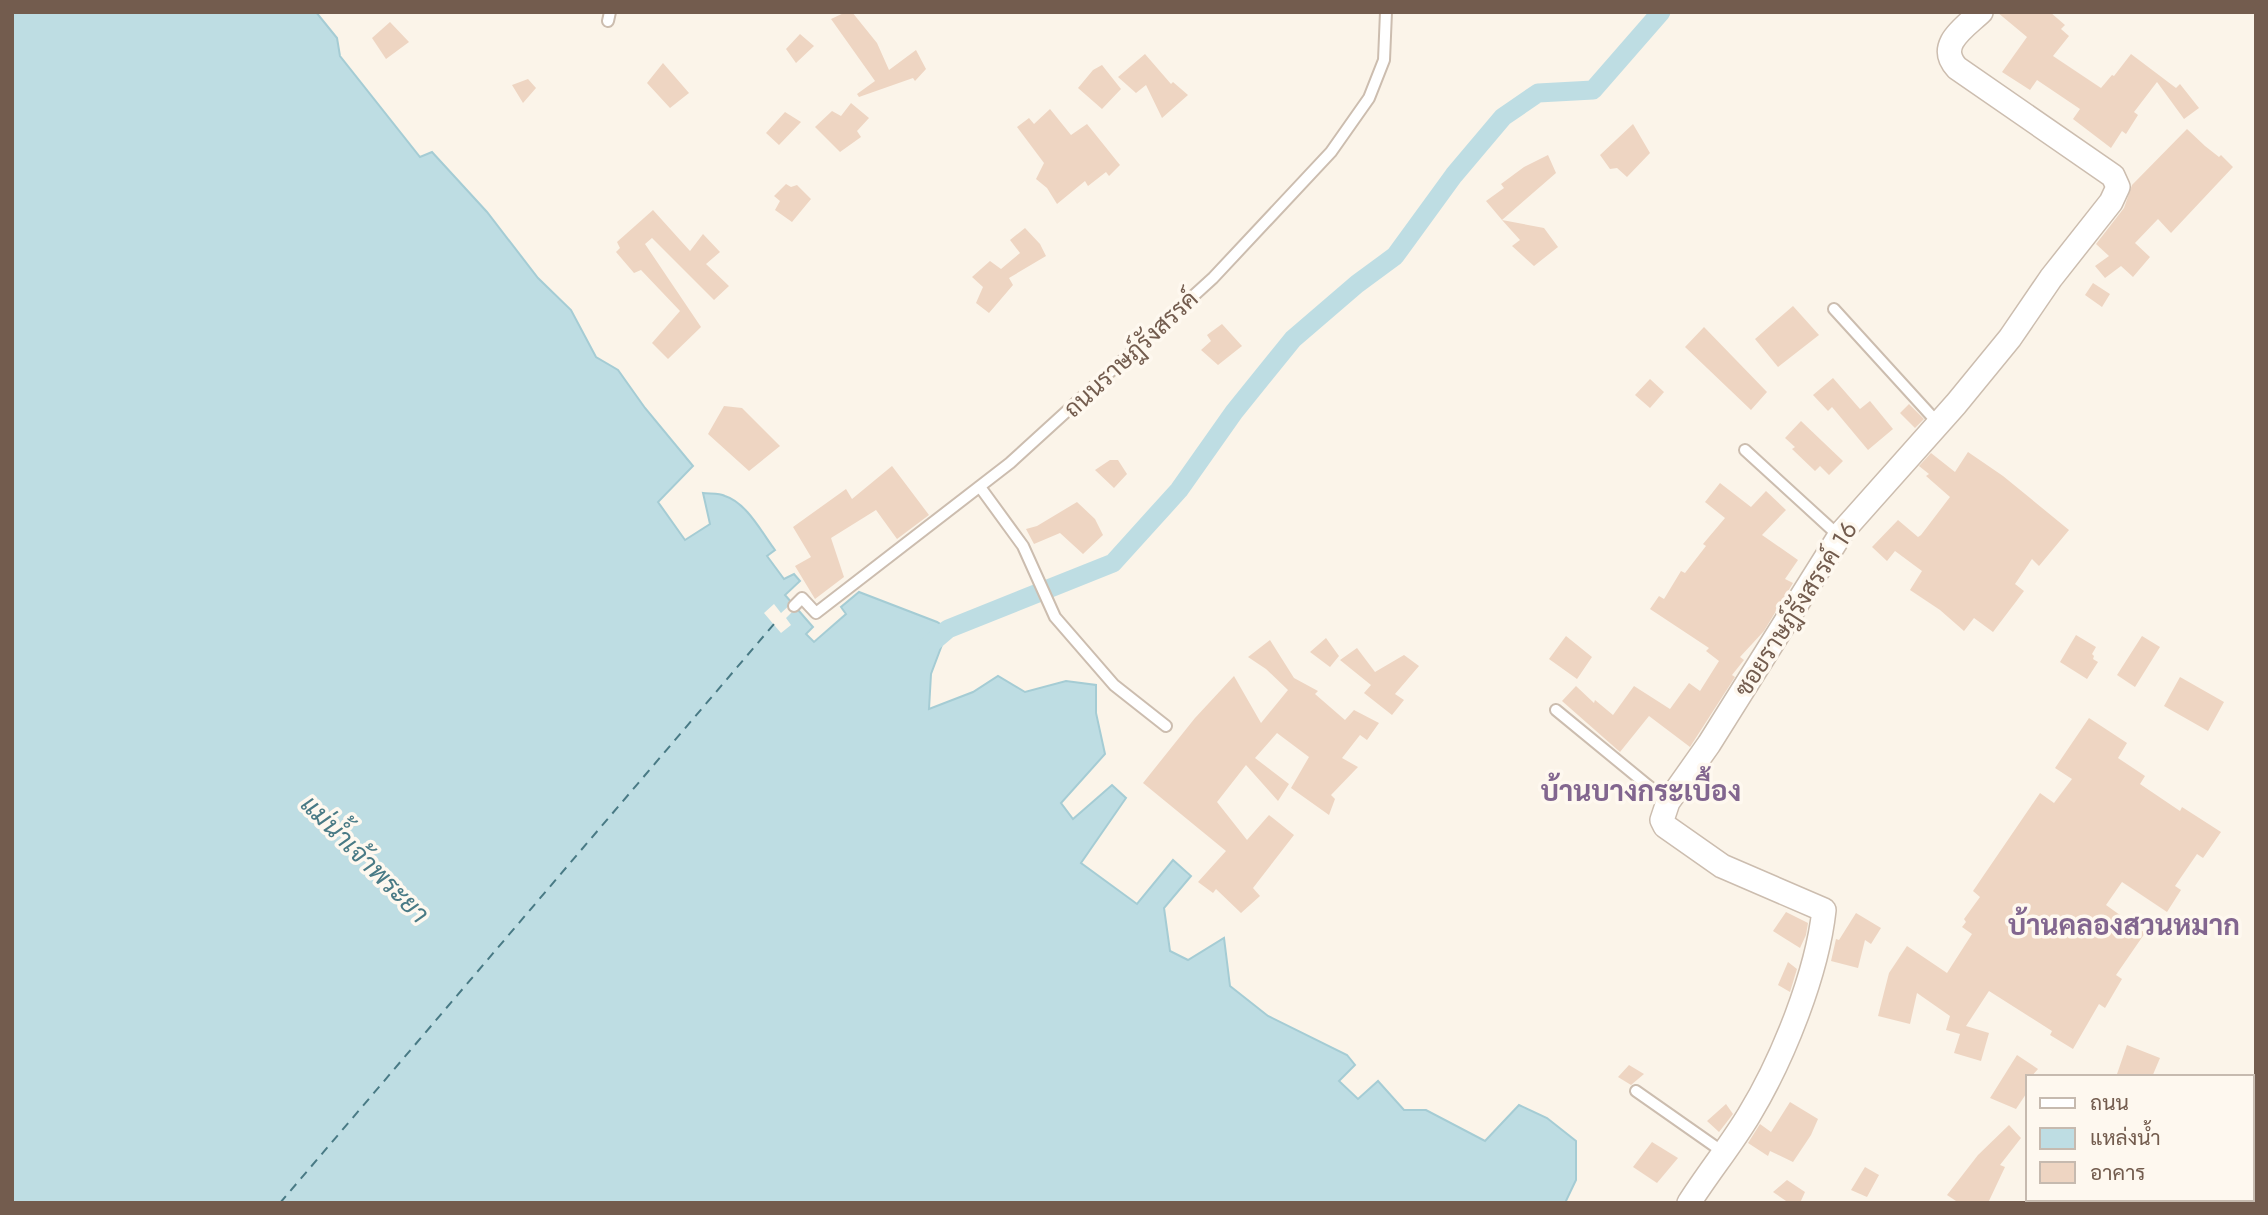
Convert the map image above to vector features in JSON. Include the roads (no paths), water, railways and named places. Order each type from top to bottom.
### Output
[{"type":"street","name":"ซอยราษฎ์รังสรรค์ 16","points":[[1668,802],[1709,744],[1839,536],[1937,422],[1956,404],[2010,338],[2051,278],[2111,202],[2118,187],[2113,177],[1957,68],[1950,60],[1948,51],[1951,42],[1981,12]]},
{"type":"street","points":[[1668,802],[1662,820],[1665,826],[1710,858],[1722,866],[1824,910],[1797,1015],[1788,1035],[1749,1114],[1689,1203]]},
{"type":"lane","name":"ถนนราษฎ์รังสรรค์","points":[[794,606],[802,598],[816,613],[980,487],[1076,405],[1213,278],[1331,152],[1369,98],[1378,77],[1386,43],[1386,12]]},
{"type":"lane","points":[[1834,309],[1937,422]]},
{"type":"lane","points":[[1745,450],[1839,536]]},
{"type":"lane","points":[[980,487],[1023,546],[1055,617],[1114,685],[1166,726]]},
{"type":"lane","points":[[1556,710],[1668,802]]},
{"type":"lane","points":[[1636,1091],[1723,1152]]},
{"type":"water","name":"แม่น้ำเจ้าพระยา","points":[[12,12],[316,12],[337,38],[340,56],[420,157],[432,152],[487,212],[538,278],[571,310],[596,357],[618,370],[645,408],[693,466],[658,502],[685,540],[710,524],[703,493],[723,495],[740,505],[775,550],[767,556],[784,579],[794,574],[800,581],[785,595],[813,627],[806,634],[814,642],[846,614],[841,607],[859,592],[937,622],[948,629],[931,674],[929,709],[973,692],[998,676],[1025,692],[1066,681],[1096,685],[1096,713],[1105,754],[1061,803],[1073,819],[1112,785],[1126,798],[1081,863],[1137,904],[1173,860],[1191,876],[1164,908],[1170,951],[1188,960],[1224,938],[1230,986],[1268,1016],[1347,1055],[1355,1065],[1339,1081],[1358,1099],[1378,1081],[1404,1110],[1426,1110],[1485,1141],[1519,1105],[1547,1118],[1576,1141],[1576,1180],[1565,1203],[12,1203]]},
{"type":"waterway","points":[[928,646],[948,629],[1113,563],[1179,490],[1234,412],[1293,339],[1357,284],[1395,256],[1454,175],[1503,117],[1538,93],[1593,90],[1661,12]]},
{"type":"district","name":"บ้านบางกระเบื้อง","points":[[1641,791]]},
{"type":"district","name":"บ้านคลองสวนหมาก","points":[[2124,925]]}]
